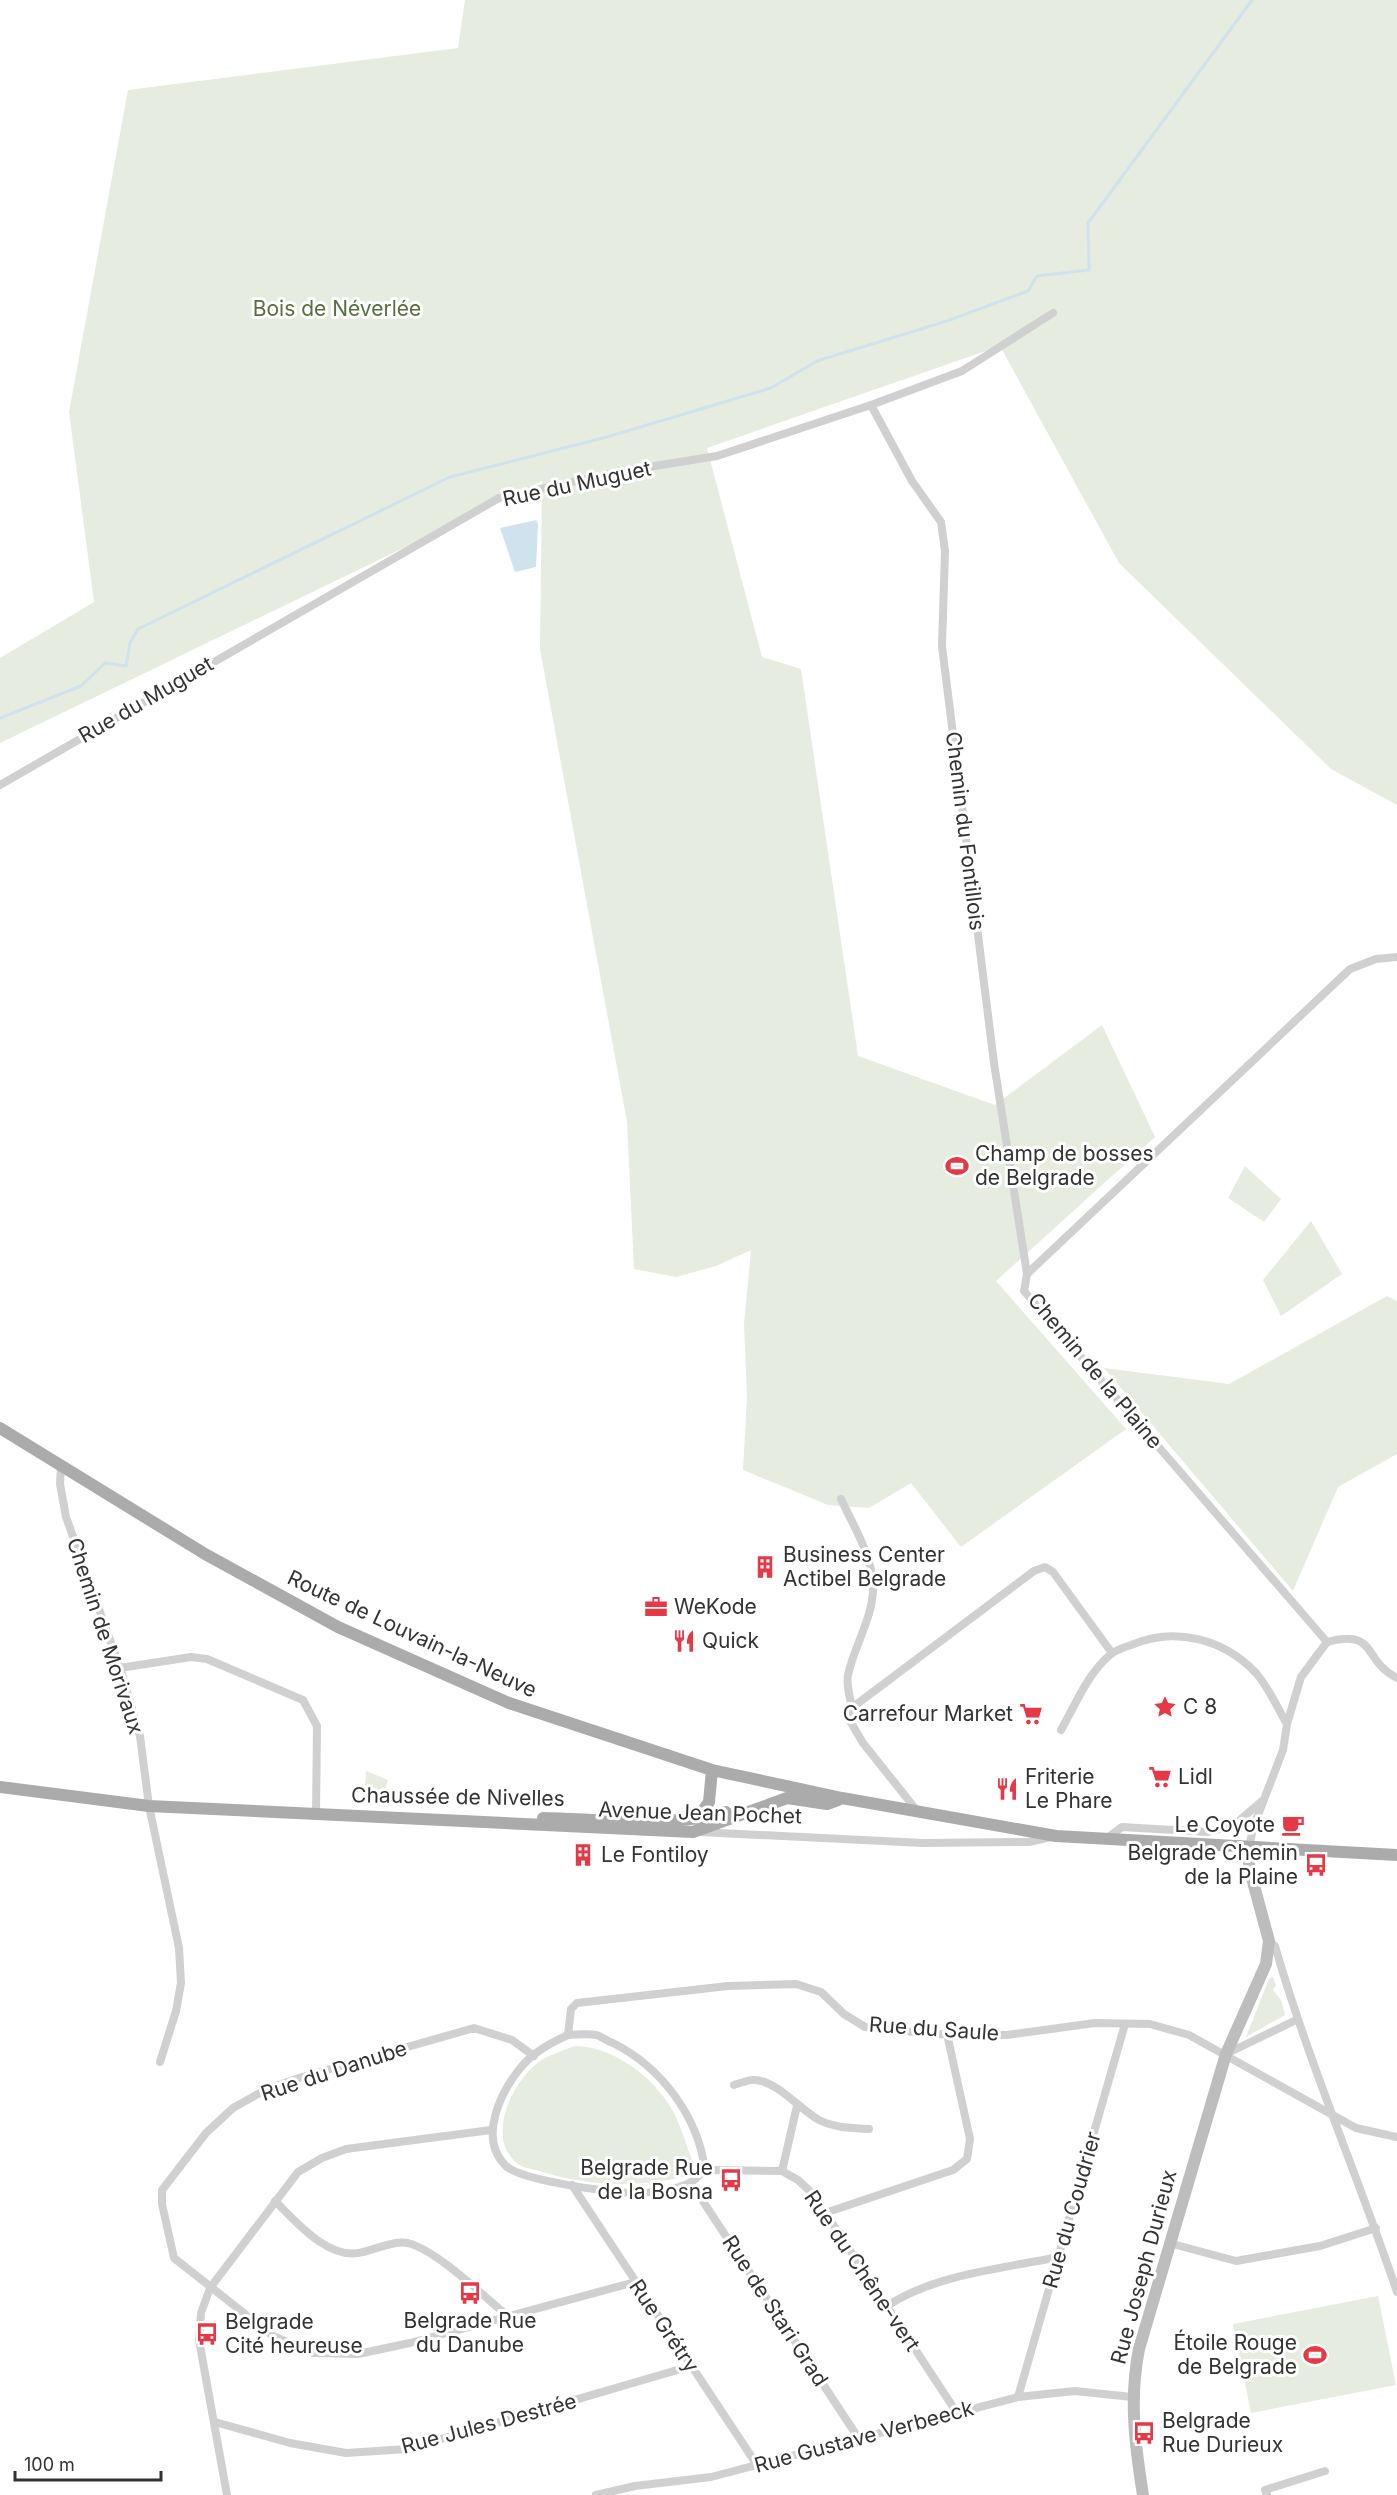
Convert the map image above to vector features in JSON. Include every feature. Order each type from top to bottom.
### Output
[{"type":"main road","name":"Route de Louvain-la-Neuve","points":[[0,1428],[251,1581],[338,1627],[509,1703],[712,1770],[791,1788],[919,1812]]},
{"type":"main road","points":[[697,1819],[709,1802],[712,1770]]},
{"type":"main road","points":[[0,1787],[149,1806]]},
{"type":"main road","name":"Chaussée de Nivelles","points":[[316,1815],[697,1819],[746,1806],[791,1788]]},
{"type":"main road","points":[[693,1832],[787,1798],[827,1804],[842,1798]]},
{"type":"main road","name":"Avenue Jean Pochet","points":[[149,1806],[693,1832]]},
{"type":"main road","points":[[919,1812],[1056,1836]]},
{"type":"main road","name":"Avenue Jean Pochet","points":[[1056,1836],[1397,1855]]},
{"type":"street","name":"Rue du Muguet","points":[[0,785],[499,498],[623,471],[717,456],[871,405],[962,371],[1053,313]]},
{"type":"street","name":"Chemin du Fontillois","points":[[871,405],[912,481],[941,522],[945,551],[942,646],[994,1063],[1027,1274]]},
{"type":"street","name":"Chemin de la Plaine","points":[[1327,1642],[1024,1291],[1027,1274],[1350,969],[1376,959],[1397,957]]},
{"type":"street","name":"Chemin de Morivaux","points":[[61,1467],[60,1484],[66,1517],[120,1668],[140,1736],[149,1806],[179,1948],[181,1983],[176,2011],[160,2062]]},
{"type":"street","points":[[841,1499],[860,1538],[873,1587],[869,1611],[848,1677],[848,1692],[854,1707]]},
{"type":"street","points":[[919,1812],[863,1743],[850,1720],[854,1707],[1034,1571],[1045,1567],[1053,1572],[1112,1653]]},
{"type":"street","points":[[1061,1730],[1092,1673],[1112,1653],[1144,1639],[1175,1634],[1196,1638],[1228,1650],[1258,1675],[1287,1724]]},
{"type":"street","points":[[1397,1678],[1387,1671],[1360,1640],[1349,1636],[1327,1642],[1301,1677],[1287,1724],[1283,1750],[1253,1828],[1249,1848],[1249,1867],[1269,1941],[1275,1946],[1296,2020],[1376,2228],[1397,2292]]},
{"type":"street","points":[[120,1668],[191,1657],[207,1659],[303,1700],[317,1726],[316,1815]]},
{"type":"street","points":[[1105,1839],[1122,1827],[1207,1832],[1233,1826],[1265,1799]]},
{"type":"street","name":"Avenue Jean Pochet","points":[[693,1832],[923,1843],[1029,1842],[1056,1836]]},
{"type":"street","name":"Rue Joseph Durieux","points":[[1143,2495],[1132,2397],[1139,2349],[1226,2054],[1266,1964],[1269,1941]]},
{"type":"street","name":"Rue du Saule","points":[[568,2035],[571,2009],[577,2003],[728,1986],[796,1984],[821,1992],[844,2014],[865,2027],[947,2034],[1007,2035],[1095,2023],[1150,2024],[1189,2035],[1331,2112],[1356,2128],[1397,2137]]},
{"type":"street","points":[[1226,2054],[1296,2020]]},
{"type":"street","name":"Rue du Coudrier","points":[[1018,2397],[1125,2024]]},
{"type":"street","name":"Rue du Danube","points":[[534,2056],[512,2040],[474,2028],[302,2077],[267,2089],[233,2108],[206,2133],[162,2190],[162,2204],[174,2259],[273,2336],[313,2353],[358,2354],[635,2282]]},
{"type":"street","points":[[825,2213],[953,2170],[967,2158],[970,2139],[947,2034]]},
{"type":"street","points":[[705,2170],[704,2157],[685,2111],[661,2078],[633,2053],[596,2035],[568,2035],[550,2043],[523,2065],[503,2097],[491,2130],[495,2151],[506,2167],[528,2176],[572,2185],[636,2193],[669,2189],[691,2183],[705,2170],[782,2171],[797,2106]]},
{"type":"street","points":[[734,2085],[755,2079],[774,2086],[797,2106],[821,2121],[839,2128],[869,2129]]},
{"type":"street","points":[[227,2495],[199,2340],[201,2313],[210,2288],[298,2172],[346,2148],[491,2130]]},
{"type":"street","name":"Rue du Chêne-vert","points":[[782,2171],[798,2180],[813,2193],[957,2413]]},
{"type":"street","name":"Rue de Stari Grad","points":[[691,2183],[859,2439]]},
{"type":"street","name":"Rue Grétry","points":[[572,2185],[757,2465]]},
{"type":"street","points":[[275,2201],[303,2229],[333,2250],[355,2255],[405,2242],[427,2251],[508,2316]]},
{"type":"street","points":[[1169,2243],[1236,2261],[1320,2246],[1376,2228]]},
{"type":"street","points":[[886,2306],[908,2292],[930,2284],[1058,2257]]},
{"type":"street","name":"Rue Jules Destrée","points":[[215,2422],[290,2443],[346,2453],[407,2449],[691,2366]]},
{"type":"street","name":"Rue Gustave Verbeeck","points":[[596,2495],[635,2486],[711,2476],[1018,2397],[1075,2391],[1132,2397]]},
{"type":"street","points":[[1267,2495],[1265,2490],[1325,2471]]},
{"type":"green space","name":"Bois de Néverlée","points":[[465,0],[1397,0],[1397,805],[1331,769],[1119,563],[1000,346],[707,448],[762,657],[801,669],[858,1056],[995,1105],[1102,1025],[1155,1137],[996,1281],[1126,1429],[961,1547],[911,1483],[869,1508],[828,1505],[743,1470],[747,1398],[744,1324],[751,1250],[716,1266],[676,1277],[634,1269],[627,1122],[540,649],[542,481],[0,743],[0,658],[94,602],[69,412],[128,90],[458,48]]},
{"type":"green space","points":[[1245,1166],[1281,1199],[1264,1222],[1228,1198]]},
{"type":"green space","points":[[1311,1221],[1342,1274],[1281,1316],[1263,1280]]},
{"type":"green space","points":[[1387,1296],[1397,1301],[1397,1454],[1338,1487],[1293,1591],[1104,1368],[1229,1384]]},
{"type":"green space","points":[[366,1771],[388,1780],[380,1803],[368,1803],[371,1787],[365,1787]]},
{"type":"green space","points":[[1273,1977],[1276,1985],[1273,1990],[1281,2000],[1285,2015],[1246,2037],[1269,1979]]},
{"type":"green space","points":[[574,2046],[587,2047],[612,2055],[635,2068],[655,2086],[677,2120],[693,2163],[683,2177],[629,2184],[575,2180],[525,2167],[518,2164],[508,2153],[503,2140],[503,2125],[506,2110],[520,2081],[540,2061]]},
{"type":"green space","name":"Étoile Rouge de Belgrade","points":[[1378,2296],[1396,2385],[1251,2413],[1233,2324]]},
{"type":"water","points":[[536,520],[538,524],[536,567],[515,572],[500,528]]},
{"type":"waterway","points":[[0,718],[81,686],[105,663],[126,666],[130,643],[138,629],[450,477],[607,437],[771,388],[817,361],[947,321],[1028,291],[1037,276],[1089,270],[1088,223],[1252,0]]},
{"type":"place","name":"Champ de bosses de Belgrade","points":[[957,1166]]},
{"type":"place","name":"Business Center Actibel Belgrade","points":[[765,1567]]},
{"type":"place","name":"WeKode","points":[[656,1607]]},
{"type":"place","name":"Quick","points":[[684,1641]]},
{"type":"place","name":"C 8","points":[[1165,1707]]},
{"type":"place","name":"Carrefour Market","points":[[1031,1714]]},
{"type":"place","name":"Lidl","points":[[1160,1777]]},
{"type":"place","name":"Friterie Le Phare","points":[[1007,1789]]},
{"type":"place","name":"Le Coyote","points":[[1293,1825]]},
{"type":"place","name":"Le Fontiloy","points":[[583,1855]]},
{"type":"place","name":"Belgrade Chemin de la Plaine","points":[[1316,1865]]},
{"type":"place","name":"Belgrade Rue de la Bosna","points":[[731,2180]]},
{"type":"place","name":"Belgrade Rue du Danube","points":[[470,2293]]},
{"type":"place","name":"Belgrade Cité heureuse","points":[[207,2334]]},
{"type":"place","name":"Étoile Rouge de Belgrade","points":[[1315,2355]]},
{"type":"place","name":"Belgrade Rue Durieux","points":[[1144,2433]]}]
